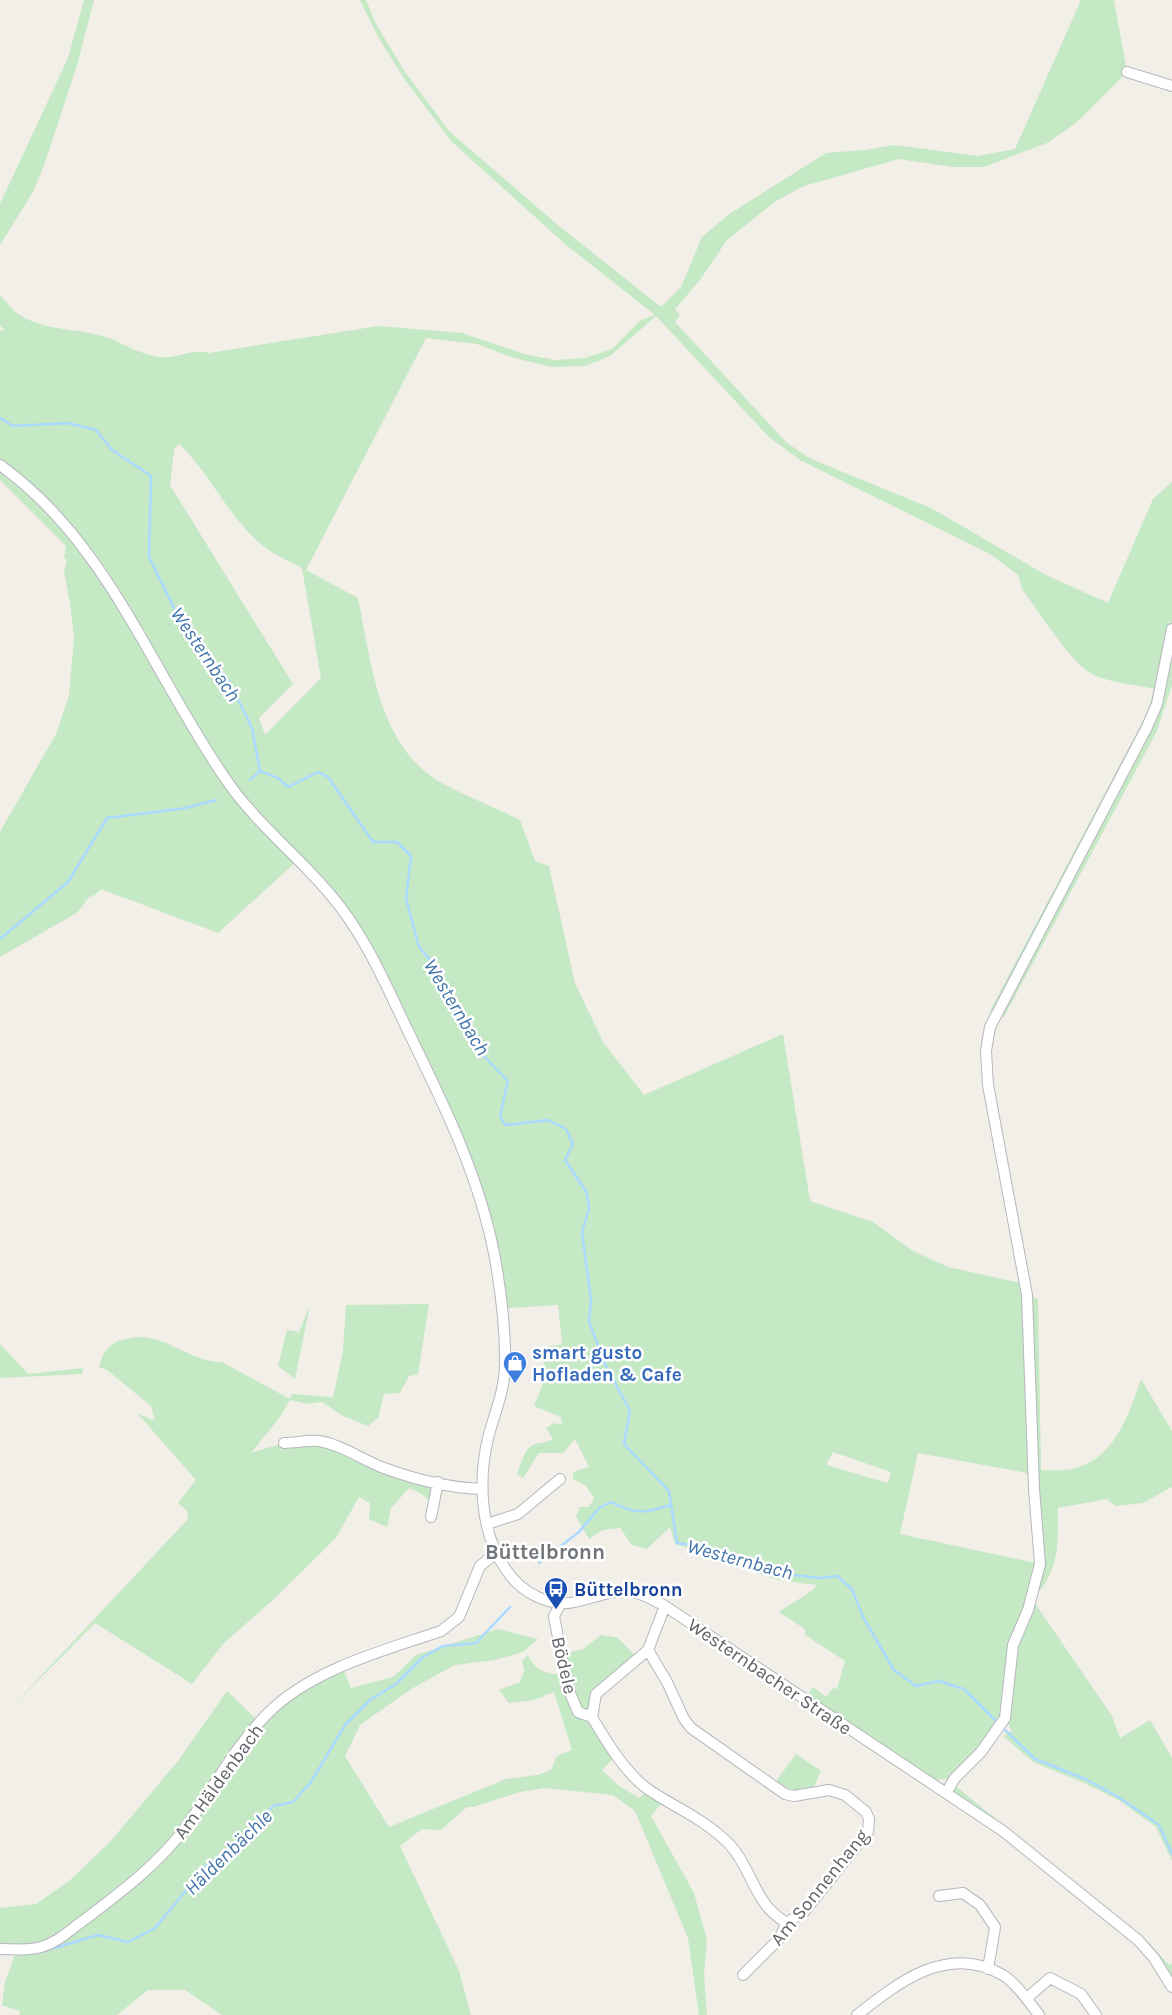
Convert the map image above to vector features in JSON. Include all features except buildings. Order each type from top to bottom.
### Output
[{"type":"street","points":[[1127,72],[1172,86]]},
{"type":"street","name":"Westernbacher Straße","points":[[0,465],[36,496],[81,546],[108,583],[226,779],[265,829],[330,893],[350,920],[368,949],[435,1084],[456,1131],[487,1217],[501,1293],[505,1370],[503,1387],[484,1457],[482,1489],[487,1524],[496,1553],[515,1581],[536,1596],[560,1603],[572,1603],[616,1592],[630,1592],[651,1598],[665,1606],[1004,1831],[1138,1940],[1154,1958],[1172,1987]]},
{"type":"street","points":[[946,1793],[955,1778],[981,1752],[1005,1718],[1013,1645],[1028,1610],[1040,1564],[1034,1490],[1027,1295],[988,1085],[986,1051],[990,1027],[1147,727],[1157,704],[1172,629]]},
{"type":"street","points":[[284,1443],[319,1441],[357,1453],[382,1468],[417,1478],[469,1489],[482,1489]]},
{"type":"street","points":[[487,1524],[518,1514],[560,1479]]},
{"type":"street","points":[[431,1517],[438,1482]]},
{"type":"street","name":"Am Häldenbach","points":[[0,1949],[28,1949],[51,1943],[109,1900],[144,1872],[174,1842],[247,1737],[268,1713],[309,1683],[342,1667],[441,1631],[452,1624],[464,1608],[482,1562],[496,1553]]},
{"type":"street","name":"Bödele","points":[[560,1603],[554,1616],[567,1686],[578,1712],[592,1718],[630,1774],[648,1789],[682,1808],[732,1847],[746,1868],[763,1902],[786,1923]]},
{"type":"street","points":[[592,1718],[596,1694],[648,1650],[665,1606]]},
{"type":"street","name":"Am Sonnenhang","points":[[648,1650],[668,1682],[684,1719],[691,1728],[780,1792],[794,1796],[829,1790],[838,1792],[866,1812],[870,1819],[868,1832],[804,1912],[786,1923],[780,1938],[743,1975]]},
{"type":"street","points":[[939,1896],[963,1893],[980,1905],[995,1927],[988,1969]]},
{"type":"street","points":[[857,2015],[917,1974],[943,1964],[974,1965],[1004,1976],[1027,1998],[1039,2015]]},
{"type":"street","points":[[1027,1998],[1050,1978],[1081,1994],[1096,2015]]},
{"type":"green space","points":[[84,0],[94,0],[78,62],[44,166],[33,192],[0,245],[0,204],[68,58]]},
{"type":"green space","points":[[360,0],[366,0],[376,24],[405,72],[450,132],[559,226],[661,307],[681,287],[702,237],[728,215],[826,153],[866,150],[894,145],[978,156],[1015,149],[1081,0],[1114,0],[1127,72],[1076,123],[1047,143],[984,167],[953,167],[899,159],[804,186],[776,201],[727,240],[700,280],[675,309],[680,315],[675,322],[786,442],[809,458],[933,509],[1044,574],[1108,603],[1153,499],[1172,482],[1172,685],[1157,731],[1004,1017],[990,1011],[1148,711],[1154,689],[1105,679],[1090,673],[1082,667],[1063,646],[1022,589],[1018,575],[990,554],[800,460],[769,437],[656,316],[610,356],[585,366],[552,367],[511,357],[477,344],[426,338],[306,570],[358,598],[373,674],[390,725],[403,747],[419,766],[440,782],[520,820],[535,861],[549,866],[575,983],[603,1042],[644,1095],[783,1034],[810,1201],[873,1222],[913,1251],[948,1267],[1025,1284],[1027,1295],[1038,1299],[1041,1470],[1072,1469],[1087,1464],[1099,1456],[1118,1434],[1131,1407],[1141,1379],[1172,1431],[1172,1487],[1143,1503],[1116,1506],[1107,1499],[1058,1508],[1058,1534],[1053,1568],[1041,1589],[1032,1599],[1112,1716],[1120,1738],[1150,1720],[1172,1758],[1172,1861],[1156,1827],[1120,1801],[1084,1783],[1033,1762],[1003,1736],[1012,1731],[1005,1718],[953,1784],[1151,1945],[1169,1965],[1172,1963],[1172,1987],[1138,1940],[937,1787],[953,1778],[935,1780],[807,1696],[813,1687],[826,1697],[833,1688],[837,1689],[845,1661],[805,1635],[805,1629],[779,1612],[809,1593],[817,1585],[766,1577],[757,1573],[740,1560],[715,1556],[675,1544],[670,1527],[647,1549],[632,1545],[620,1528],[603,1530],[589,1539],[576,1516],[580,1507],[589,1507],[594,1498],[586,1486],[573,1479],[573,1472],[589,1467],[575,1439],[563,1453],[539,1453],[523,1478],[517,1474],[530,1447],[553,1439],[546,1428],[554,1423],[562,1425],[561,1417],[534,1406],[542,1386],[545,1347],[562,1344],[558,1305],[507,1308],[502,1304],[472,1173],[368,949],[297,861],[218,933],[101,889],[95,895],[89,897],[78,912],[0,957],[0,832],[56,734],[69,695],[74,638],[64,572],[67,560],[64,558],[66,546],[0,480],[0,330],[5,331],[0,325],[0,295],[16,312],[29,320],[53,327],[102,336],[142,353],[160,357],[173,357],[197,352],[209,353],[378,326],[462,333],[524,354],[555,360],[585,358],[612,349],[641,320],[655,315],[565,244],[452,142],[405,80],[377,35]],"holes":[[[179,444],[200,468],[250,534],[271,551],[302,568],[321,678],[265,735],[259,718],[293,684],[170,485],[174,449]],[[833,1452],[891,1472],[888,1483],[826,1465]],[[918,1453],[1033,1474],[1040,1564],[900,1534]]]},
{"type":"green space","points":[[429,1304],[418,1374],[409,1376],[400,1393],[384,1394],[378,1418],[368,1426],[343,1416],[322,1402],[308,1404],[290,1400],[280,1417],[251,1453],[284,1443],[319,1441],[438,1482],[433,1503],[420,1493],[409,1488],[391,1508],[387,1527],[369,1519],[370,1503],[359,1497],[336,1538],[273,1600],[224,1643],[192,1684],[95,1623],[11,1708],[188,1519],[187,1511],[178,1503],[196,1480],[137,1413],[155,1421],[151,1406],[107,1370],[99,1367],[103,1355],[108,1348],[119,1341],[134,1337],[147,1338],[160,1341],[196,1357],[222,1362],[290,1399],[292,1394],[333,1397],[343,1351],[346,1305]]},
{"type":"green space","points":[[310,1305],[295,1379],[278,1366],[287,1330],[299,1332]]},
{"type":"green space","points":[[0,1344],[28,1374],[83,1368],[82,1374],[0,1378]]},
{"type":"green space","points":[[498,1629],[538,1639],[523,1652],[495,1660],[455,1665],[411,1689],[360,1725],[345,1756],[389,1827],[506,1779],[537,1775],[551,1770],[557,1756],[572,1750],[554,1692],[534,1700],[509,1703],[499,1690],[520,1682],[524,1671],[522,1661],[528,1655],[534,1665],[543,1671],[553,1674],[564,1674],[561,1654],[583,1649],[601,1635],[618,1638],[639,1660],[604,1685],[592,1718],[617,1754],[602,1770],[619,1786],[639,1798],[648,1789],[665,1799],[651,1816],[694,1893],[707,1940],[704,1975],[707,2015],[699,2015],[688,1938],[635,1811],[613,1795],[545,1788],[520,1792],[473,1807],[467,1807],[441,1830],[422,1829],[400,1846],[459,1971],[471,2015],[222,2015],[185,1990],[148,1990],[117,2015],[19,2015],[20,2011],[2,2005],[5,1982],[15,1954],[0,1954],[0,1908],[36,1904],[69,1881],[110,1842],[178,1761],[227,1691],[255,1718],[248,1735],[268,1713],[342,1667],[351,1688],[393,1677],[416,1655]]},
{"type":"green space","points":[[796,1754],[821,1771],[814,1787],[794,1790],[774,1784]]},
{"type":"waterway","name":"Westernbach","points":[[0,418],[13,426],[68,423],[96,430],[112,450],[151,476],[149,557],[179,618],[229,681],[252,728],[260,771],[278,778],[288,787],[318,772],[328,777],[373,842],[397,842],[411,856],[406,899],[419,947],[432,962],[477,1049],[508,1081],[500,1116],[505,1125],[548,1120],[566,1129],[573,1144],[565,1160],[587,1193],[589,1209],[582,1232],[591,1300],[589,1322],[607,1368],[630,1411],[624,1444],[669,1491],[677,1543],[712,1549],[784,1574],[820,1578],[837,1576],[852,1589],[863,1617],[894,1670],[916,1686],[939,1681],[964,1689],[998,1723]]},
{"type":"waterway","points":[[250,780],[260,771]]},
{"type":"waterway","points":[[0,939],[68,882],[107,818],[186,808],[216,800]]},
{"type":"waterway","name":"Häldenbächle","points":[[539,1563],[579,1532],[599,1508],[611,1502],[634,1511],[654,1510],[670,1505]]},
{"type":"waterway","name":"Häldenbächle","points":[[41,1952],[98,1935],[128,1942],[155,1928],[206,1866],[246,1835],[273,1806],[293,1802],[311,1782],[345,1725],[370,1700],[396,1684],[423,1657],[443,1646],[476,1643],[510,1607]]},
{"type":"waterway","name":"Westernbach","points":[[1002,1727],[1035,1759],[1085,1779],[1120,1798],[1159,1825],[1172,1854]]},
{"type":"waterway","name":"Häldenbächle","points":[[0,1954],[11,1954]]},
{"type":"place","name":"smart gusto Hofladen & Cafe","points":[[515,1384]]},
{"type":"place","name":"Büttelbronn","points":[[556,1610]]},
{"type":"district","name":"Büttelbronn","points":[[545,1552]]}]
